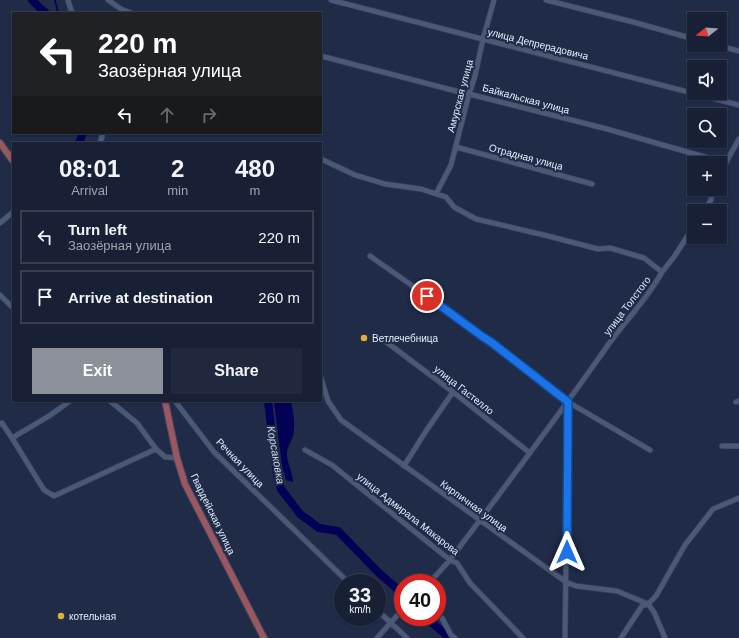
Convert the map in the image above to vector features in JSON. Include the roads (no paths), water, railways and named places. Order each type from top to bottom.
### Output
[{"type":"main road","points":[[0,143],[12,159]]},
{"type":"main road","name":"Гвардейская улица","points":[[165,402],[177,458],[185,484],[264,638]]},
{"type":"street","points":[[68,0],[72,12]]},
{"type":"street","points":[[108,0],[129,12]]},
{"type":"street","name":"улица Депрерадовича","points":[[332,0],[739,105]]},
{"type":"street","name":"Амурская улица","points":[[436,194],[451,165],[494,0]]},
{"type":"street","points":[[546,0],[687,37]]},
{"type":"street","points":[[727,48],[739,51]]},
{"type":"street","name":"Байкальская улица","points":[[322,56],[607,129],[702,156]]},
{"type":"street","points":[[727,161],[739,139]]},
{"type":"street","name":"Отрадная улица","points":[[456,147],[592,184]]},
{"type":"street","name":"улица Толстого","points":[[322,159],[355,175],[386,184],[421,189],[446,197],[454,207],[476,219],[598,249],[610,248],[644,258],[662,272],[656,283],[612,339],[568,402],[450,560],[437,574]]},
{"type":"street","points":[[0,223],[12,213]]},
{"type":"street","points":[[662,272],[687,236]]},
{"type":"street","points":[[370,256],[491,342],[568,402],[650,450]]},
{"type":"street","points":[[0,295],[12,307]]},
{"type":"street","name":"улица Гастелло","points":[[385,341],[530,453]]},
{"type":"street","name":"Кирпичная улица","points":[[322,381],[328,401],[341,420],[566,582],[576,586],[617,591],[648,604]]},
{"type":"street","points":[[404,466],[452,392]]},
{"type":"street","points":[[12,438],[49,416],[69,402]]},
{"type":"street","points":[[111,402],[137,423],[156,449],[165,457],[177,458]]},
{"type":"street","name":"Речная улица","points":[[176,402],[214,452],[340,574]]},
{"type":"street","points":[[566,638],[568,402]]},
{"type":"street","points":[[1,423],[44,490],[54,496],[156,449]]},
{"type":"street","points":[[722,446],[739,446]]},
{"type":"street","name":"улица Адмирала Макарова","points":[[305,450],[332,465],[450,560],[457,563],[470,583],[523,638]]},
{"type":"street","points":[[621,638],[642,606],[648,604],[656,596],[685,545],[713,509],[739,498]]},
{"type":"street","points":[[648,604],[654,612],[665,638]]},
{"type":"street","points":[[386,619],[407,638]]},
{"type":"street","points":[[377,638],[394,620]]},
{"type":"street","points":[[446,626],[450,634],[455,638]]},
{"type":"waterway","name":"Корсаковка","points":[[32,0],[45,12]]},
{"type":"waterway","points":[[55,0],[58,12]]},
{"type":"waterway","name":"Корсаковка","points":[[79,142],[83,134]]},
{"type":"waterway","name":"Корсаковка","points":[[268,402],[277,475],[281,489],[300,514],[319,528],[338,531],[394,586]]},
{"type":"waterway","name":"Корсаковка","points":[[436,626],[450,638]]},
{"type":"place","name":"Ветлечебница","points":[[364,338]]},
{"type":"place","name":"котельная","points":[[61,616]]}]
